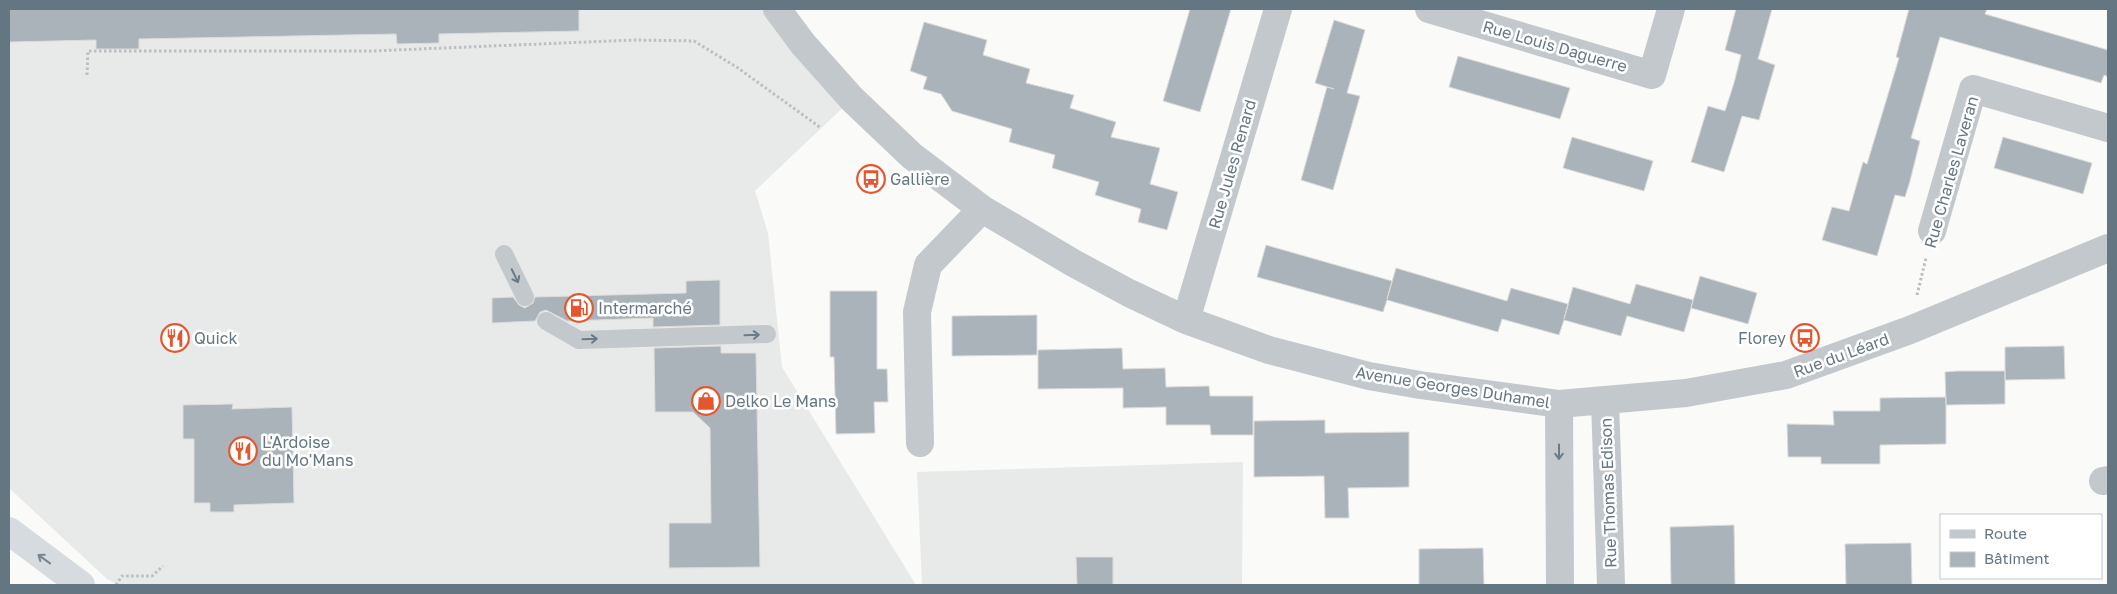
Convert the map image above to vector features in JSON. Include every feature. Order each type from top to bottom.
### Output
[{"type":"highway","points":[[9,531],[23,544],[81,585]]},
{"type":"street","name":"Avenue Georges Duhamel","points":[[776,9],[803,44],[852,99],[912,156],[982,209],[1075,264],[1129,293],[1186,320],[1269,350],[1369,376],[1559,404]]},
{"type":"street","name":"Rue Jules Renard","points":[[1186,320],[1278,9]]},
{"type":"street","name":"Rue Louis Daguerre","points":[[1429,9],[1652,75],[1672,9]]},
{"type":"street","name":"Rue Charles Laveran","points":[[1932,230],[1973,89],[2108,128]]},
{"type":"street","points":[[920,443],[917,312],[928,265],[982,209]]},
{"type":"street","name":"Rue du Léard","points":[[1559,404],[1686,393],[1786,375],[1910,330],[2108,248]]},
{"type":"street","name":"Rue Thomas Edison","points":[[1605,400],[1611,585]]},
{"type":"street","points":[[1559,404],[1560,585]]},
{"type":"lane","points":[[504,254],[525,297]]},
{"type":"lane","points":[[546,321],[579,340],[767,334]]},
{"type":"path","points":[[87,75],[88,51],[372,51],[635,40],[694,41],[738,68],[821,128]]},
{"type":"path","name":"Rue Charles Laveran","points":[[1910,330],[1932,230]]},
{"type":"path","points":[[116,585],[122,576],[152,576],[163,566]]},
{"type":"shaded area","points":[[9,9],[777,9],[852,99],[755,191],[768,233],[782,367],[916,585],[118,585],[107,579],[9,488]]},
{"type":"shaded area","points":[[1243,462],[1242,585],[922,585],[917,472]]},
{"type":"building","points":[[9,9],[579,9],[579,31],[439,34],[439,43],[397,44],[396,34],[139,39],[139,49],[96,49],[96,40],[9,42]]},
{"type":"building","points":[[1190,9],[1231,9],[1200,112],[1163,101]]},
{"type":"building","points":[[1736,9],[1772,9],[1758,59],[1775,65],[1759,120],[1742,116],[1724,172],[1691,162],[1708,106],[1725,111],[1734,83],[1741,55],[1725,50]]},
{"type":"building","points":[[1909,9],[1987,9],[1985,14],[2108,50],[2108,77],[2104,75],[2101,83],[1940,37],[1911,138],[1920,141],[1910,181],[1905,197],[1895,195],[1877,256],[1822,240],[1832,207],[1849,211],[1863,162],[1867,164],[1899,58],[1896,57]]},
{"type":"building","points":[[1334,20],[1365,30],[1347,93],[1360,96],[1333,190],[1301,180],[1327,87],[1334,89],[1315,83]]},
{"type":"building","points":[[924,22],[987,40],[983,55],[1030,69],[1026,83],[1074,95],[1070,108],[1116,122],[1111,137],[1160,148],[1150,184],[1178,192],[1167,230],[1138,222],[1141,209],[1095,195],[1099,182],[1052,168],[1055,155],[1009,142],[1012,129],[952,111],[941,94],[923,89],[927,77],[910,71]]},
{"type":"building","points":[[1458,56],[1570,88],[1560,119],[1449,87]]},
{"type":"building","points":[[1572,137],[1653,161],[1644,191],[1563,168]]},
{"type":"building","points":[[2003,137],[2092,163],[2083,194],[1994,168]]},
{"type":"building","points":[[1266,245],[1392,281],[1387,299],[1396,268],[1507,301],[1511,288],[1568,304],[1564,319],[1573,287],[1630,304],[1636,284],[1693,300],[1684,332],[1627,316],[1621,336],[1564,320],[1559,335],[1502,319],[1498,332],[1387,300],[1383,312],[1257,277]]},
{"type":"building","points":[[1700,276],[1757,293],[1748,324],[1691,308]]},
{"type":"building","name":"Intermarché","points":[[720,280],[720,325],[653,327],[653,318],[567,321],[546,310],[540,312],[535,321],[492,323],[492,298],[513,297],[519,305],[525,308],[533,303],[535,297],[686,293],[686,281]]},
{"type":"building","points":[[830,291],[877,291],[877,369],[887,369],[888,402],[874,402],[875,433],[836,434],[834,357],[830,357]]},
{"type":"building","points":[[1037,315],[1037,355],[952,356],[952,316]]},
{"type":"building","points":[[721,346],[721,353],[756,353],[760,567],[669,568],[669,523],[711,523],[710,428],[693,412],[655,412],[654,348]]},
{"type":"building","points":[[2064,346],[2065,379],[2005,380],[2005,347]]},
{"type":"building","points":[[1122,348],[1123,369],[1165,368],[1166,387],[1209,386],[1210,396],[1253,396],[1253,435],[1211,435],[1210,425],[1166,425],[1166,407],[1123,408],[1123,388],[1038,389],[1038,350]]},
{"type":"building","points":[[2005,371],[2005,404],[1946,405],[1945,372]]},
{"type":"building","points":[[1946,397],[1946,444],[1880,445],[1880,464],[1821,464],[1821,457],[1788,457],[1787,424],[1834,425],[1833,411],[1880,411],[1880,398]]},
{"type":"building","name":"L'Ardoise du Mo'Mans","points":[[233,404],[232,409],[292,407],[294,503],[234,505],[234,512],[210,512],[210,503],[194,503],[194,439],[183,439],[183,405]]},
{"type":"building","points":[[1325,420],[1325,433],[1409,432],[1409,487],[1348,488],[1349,518],[1325,518],[1324,476],[1254,477],[1254,421]]},
{"type":"building","points":[[1734,525],[1735,585],[1671,585],[1670,527]]},
{"type":"building","points":[[1911,543],[1912,585],[1846,585],[1845,544]]},
{"type":"building","points":[[1483,548],[1484,585],[1419,585],[1419,549]]},
{"type":"building","points":[[1076,557],[1113,557],[1113,585],[1077,585]]},
{"type":"place","name":"Gallière","points":[[871,179]]},
{"type":"place","name":"Intermarché","points":[[579,308]]},
{"type":"place","name":"Quick","points":[[175,338]]},
{"type":"place","name":"Florey","points":[[1805,338]]},
{"type":"place","name":"Delko Le Mans","points":[[706,401]]},
{"type":"place","name":"L'Ardoise du Mo'Mans","points":[[243,451]]}]
